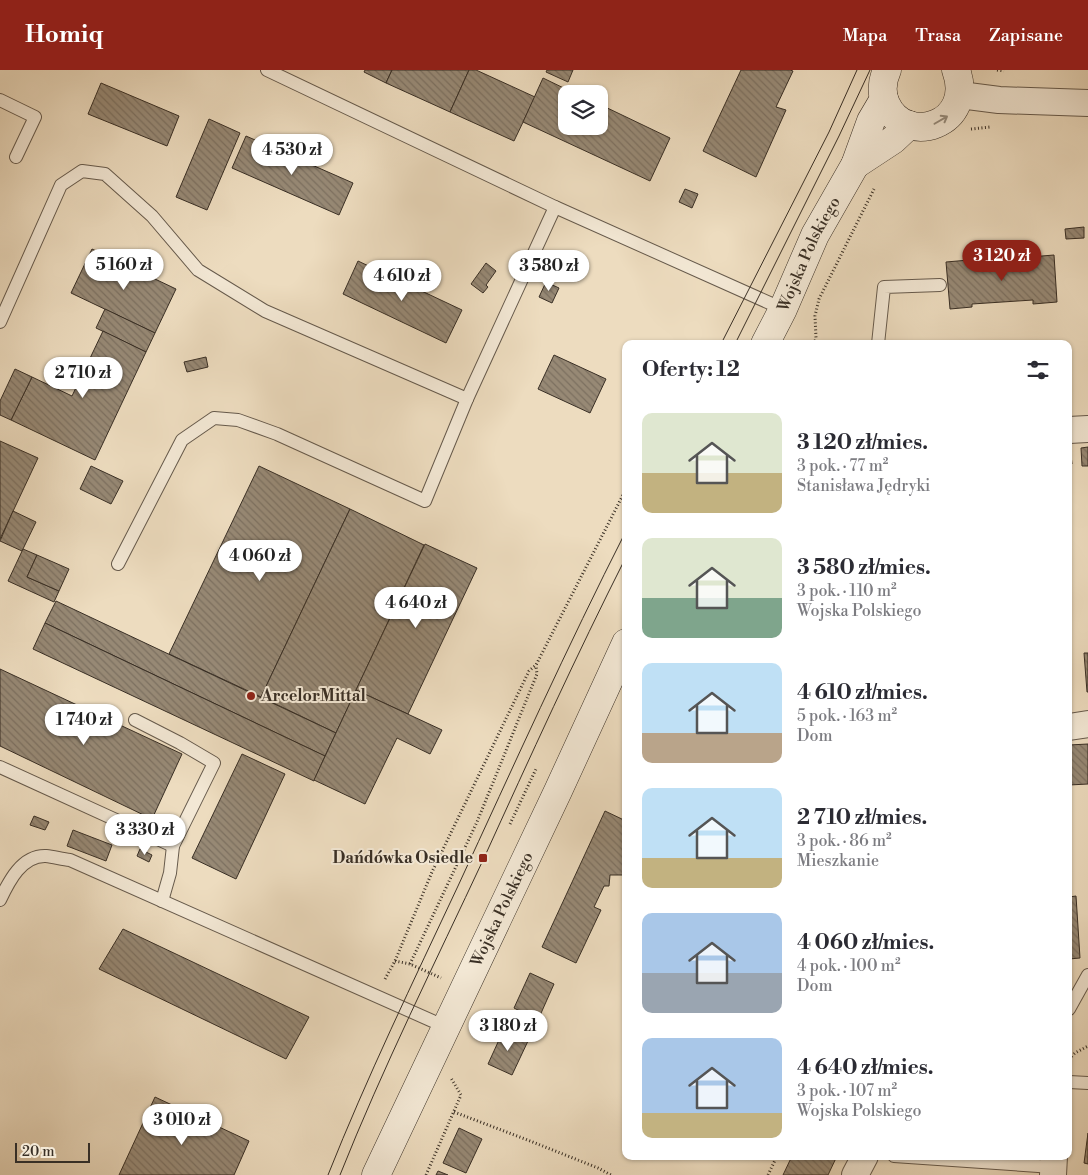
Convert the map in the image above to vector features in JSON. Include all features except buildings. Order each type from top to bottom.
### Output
[{"type":"main road","points":[[887,70],[883,80],[884,99],[894,115],[901,121],[920,127],[931,126],[941,122],[950,115],[956,106],[958,83]]},
{"type":"main road","name":"Wojska Polskiego","points":[[767,340],[783,309],[815,235],[855,164],[871,122],[884,99]]},
{"type":"main road","name":"Wojska Polskiego","points":[[855,164],[893,140],[910,125]]},
{"type":"main road","name":"Wojska Polskiego","points":[[376,1175],[622,652]]},
{"type":"street","points":[[958,83],[999,100],[1088,103]]},
{"type":"street","points":[[1072,430],[1088,429]]},
{"type":"street","points":[[1072,727],[1088,724]]},
{"type":"street","points":[[856,1175],[862,1160]]},
{"type":"lane","points":[[267,70],[555,207],[783,309]]},
{"type":"lane","points":[[0,100],[35,117],[16,157]]},
{"type":"lane","points":[[0,322],[62,185],[82,171],[105,174],[152,216],[198,270],[265,311],[467,399]]},
{"type":"lane","points":[[118,564],[182,440],[214,418],[238,420],[277,434],[425,501],[467,399],[555,207]]},
{"type":"lane","points":[[878,340],[884,287],[940,285]]},
{"type":"lane","points":[[135,720],[214,763],[174,846],[170,872],[162,901]]},
{"type":"lane","points":[[0,767],[174,846]]},
{"type":"lane","points":[[0,900],[15,873],[28,861],[44,856],[70,860],[446,1027]]},
{"type":"lane","points":[[1072,1004],[1088,976]]},
{"type":"lane","points":[[1072,1082],[1088,1083]]},
{"type":"lane","points":[[980,1160],[1053,1166]]},
{"type":"path","points":[[997,70],[1004,71]]},
{"type":"path","points":[[963,131],[978,127],[997,126]]},
{"type":"path","points":[[815,340],[815,316],[819,299],[877,183]]},
{"type":"path","points":[[372,994],[377,986],[387,977],[436,863],[529,671],[536,665],[622,497]]},
{"type":"path","points":[[410,964],[477,822],[537,674],[536,665]]},
{"type":"path","points":[[394,961],[410,964],[436,975]]},
{"type":"path","points":[[1072,1056],[1088,1046]]},
{"type":"path","points":[[426,1175],[461,1095],[448,1072]]},
{"type":"path","points":[[454,1112],[544,1146],[611,1175]]},
{"type":"path","points":[[768,1175],[775,1160]]},
{"type":"tram line","points":[[723,340],[829,132],[857,70]]},
{"type":"tram line","points":[[737,340],[870,70]]},
{"type":"tram line","points":[[328,1175],[358,1102],[407,994],[561,663],[622,539]]},
{"type":"tram line","points":[[340,1175],[410,1015],[571,669],[622,565]]},
{"type":"place","name":"ArcelorMittal","points":[[251,696]]},
{"type":"place","name":"Dańdówka Osiedle","points":[[483,858]]}]
